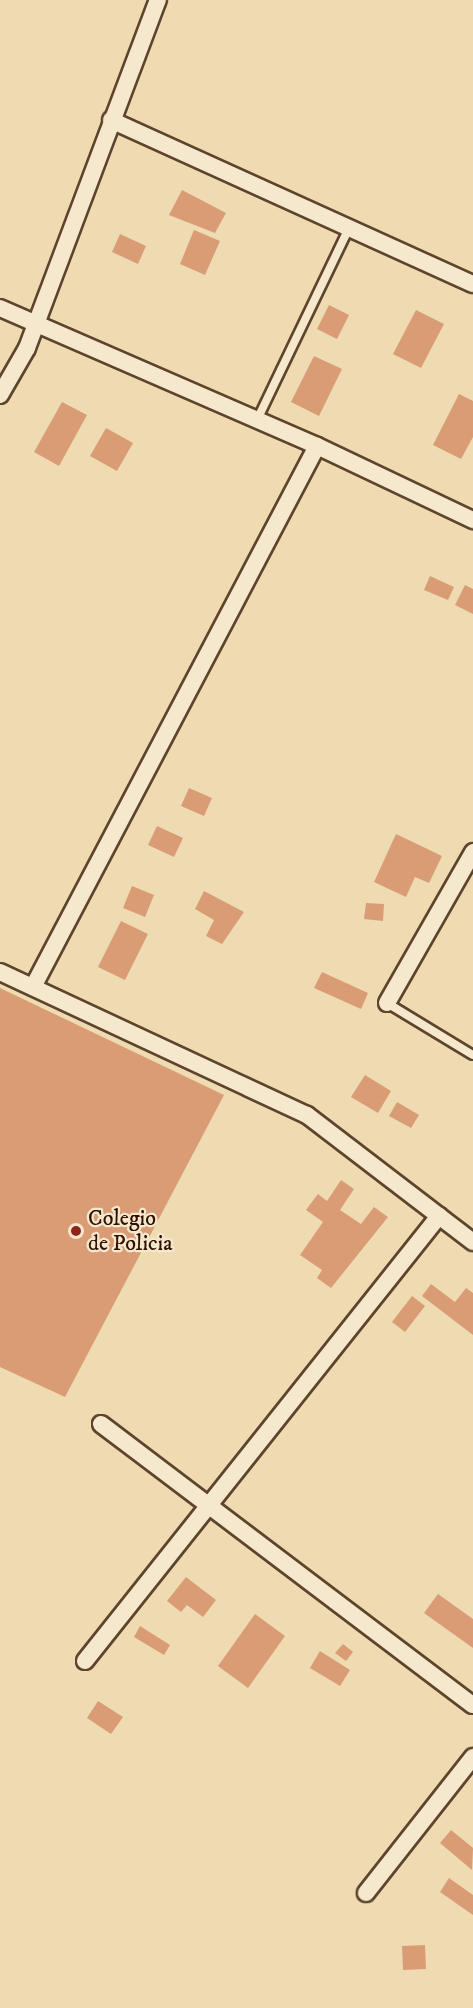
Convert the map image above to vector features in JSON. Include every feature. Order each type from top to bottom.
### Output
[{"type":"street","points":[[0,395],[27,348],[158,0]]},
{"type":"street","points":[[111,120],[473,284]]},
{"type":"street","points":[[0,308],[317,446],[473,520]]},
{"type":"street","points":[[33,987],[317,446]]},
{"type":"street","points":[[387,1004],[473,852]]},
{"type":"street","points":[[0,972],[308,1115],[473,1242]]},
{"type":"street","points":[[85,1661],[211,1506],[439,1216]]},
{"type":"street","points":[[101,1424],[473,1705]]},
{"type":"street","points":[[366,1893],[473,1757]]},
{"type":"lane","points":[[257,420],[349,228]]},
{"type":"lane","points":[[387,1004],[473,1055]]},
{"type":"building","points":[[182,190],[226,213],[215,233],[169,215]]},
{"type":"building","points":[[194,230],[220,241],[205,275],[180,264]]},
{"type":"building","points":[[120,234],[146,246],[138,264],[112,252]]},
{"type":"building","points":[[329,305],[349,315],[337,339],[317,329]]},
{"type":"building","points":[[416,310],[444,324],[421,368],[393,354]]},
{"type":"building","points":[[314,356],[342,369],[319,416],[291,402]]},
{"type":"building","points":[[459,394],[473,401],[473,437],[461,459],[433,445]]},
{"type":"building","points":[[62,402],[87,415],[59,466],[34,452]]},
{"type":"building","points":[[106,428],[133,443],[117,471],[90,456]]},
{"type":"building","points":[[430,576],[454,587],[448,600],[424,590]]},
{"type":"building","points":[[465,585],[473,589],[473,614],[455,605]]},
{"type":"building","points":[[189,788],[212,798],[204,816],[181,806]]},
{"type":"building","points":[[157,826],[183,838],[174,857],[148,845]]},
{"type":"building","points":[[396,834],[442,856],[429,883],[415,877],[406,897],[374,882]]},
{"type":"building","points":[[132,886],[154,895],[145,917],[123,908]]},
{"type":"building","points":[[204,891],[244,912],[222,944],[206,936],[214,920],[195,909]]},
{"type":"building","points":[[366,903],[384,904],[383,921],[364,919]]},
{"type":"building","points":[[121,921],[148,934],[125,980],[98,967]]},
{"type":"building","points":[[322,972],[368,993],[361,1009],[314,988]]},
{"type":"building","name":"Colegio de Policia","points":[[0,988],[224,1095],[65,1397],[0,1367]]},
{"type":"building","points":[[365,1075],[391,1091],[378,1113],[351,1097]]},
{"type":"building","points":[[397,1102],[419,1115],[411,1128],[389,1116]]},
{"type":"building","points":[[341,1180],[354,1189],[340,1210],[361,1224],[374,1207],[388,1217],[331,1288],[317,1278],[322,1270],[300,1255],[323,1222],[306,1210],[318,1194],[327,1201]]},
{"type":"building","points":[[431,1284],[455,1302],[466,1288],[473,1293],[473,1335],[422,1296]]},
{"type":"building","points":[[412,1296],[425,1306],[405,1332],[392,1322]]},
{"type":"building","points":[[186,1577],[216,1600],[203,1617],[187,1605],[181,1612],[167,1601]]},
{"type":"building","points":[[438,1594],[473,1619],[473,1648],[424,1613]]},
{"type":"building","points":[[255,1614],[285,1636],[248,1688],[218,1666]]},
{"type":"building","points":[[140,1626],[170,1645],[164,1655],[134,1637]]},
{"type":"building","points":[[343,1644],[353,1652],[346,1661],[335,1653]]},
{"type":"building","points":[[320,1651],[350,1670],[340,1686],[310,1668]]},
{"type":"building","points":[[98,1701],[123,1717],[111,1734],[87,1718]]},
{"type":"building","points":[[451,1830],[473,1848],[472,1870],[440,1843]]},
{"type":"building","points":[[449,1878],[473,1895],[473,1915],[440,1892]]},
{"type":"building","points":[[425,1945],[426,1969],[403,1970],[402,1946]]},
{"type":"place","name":"Colegio de Policia","points":[[76,1231]]}]
